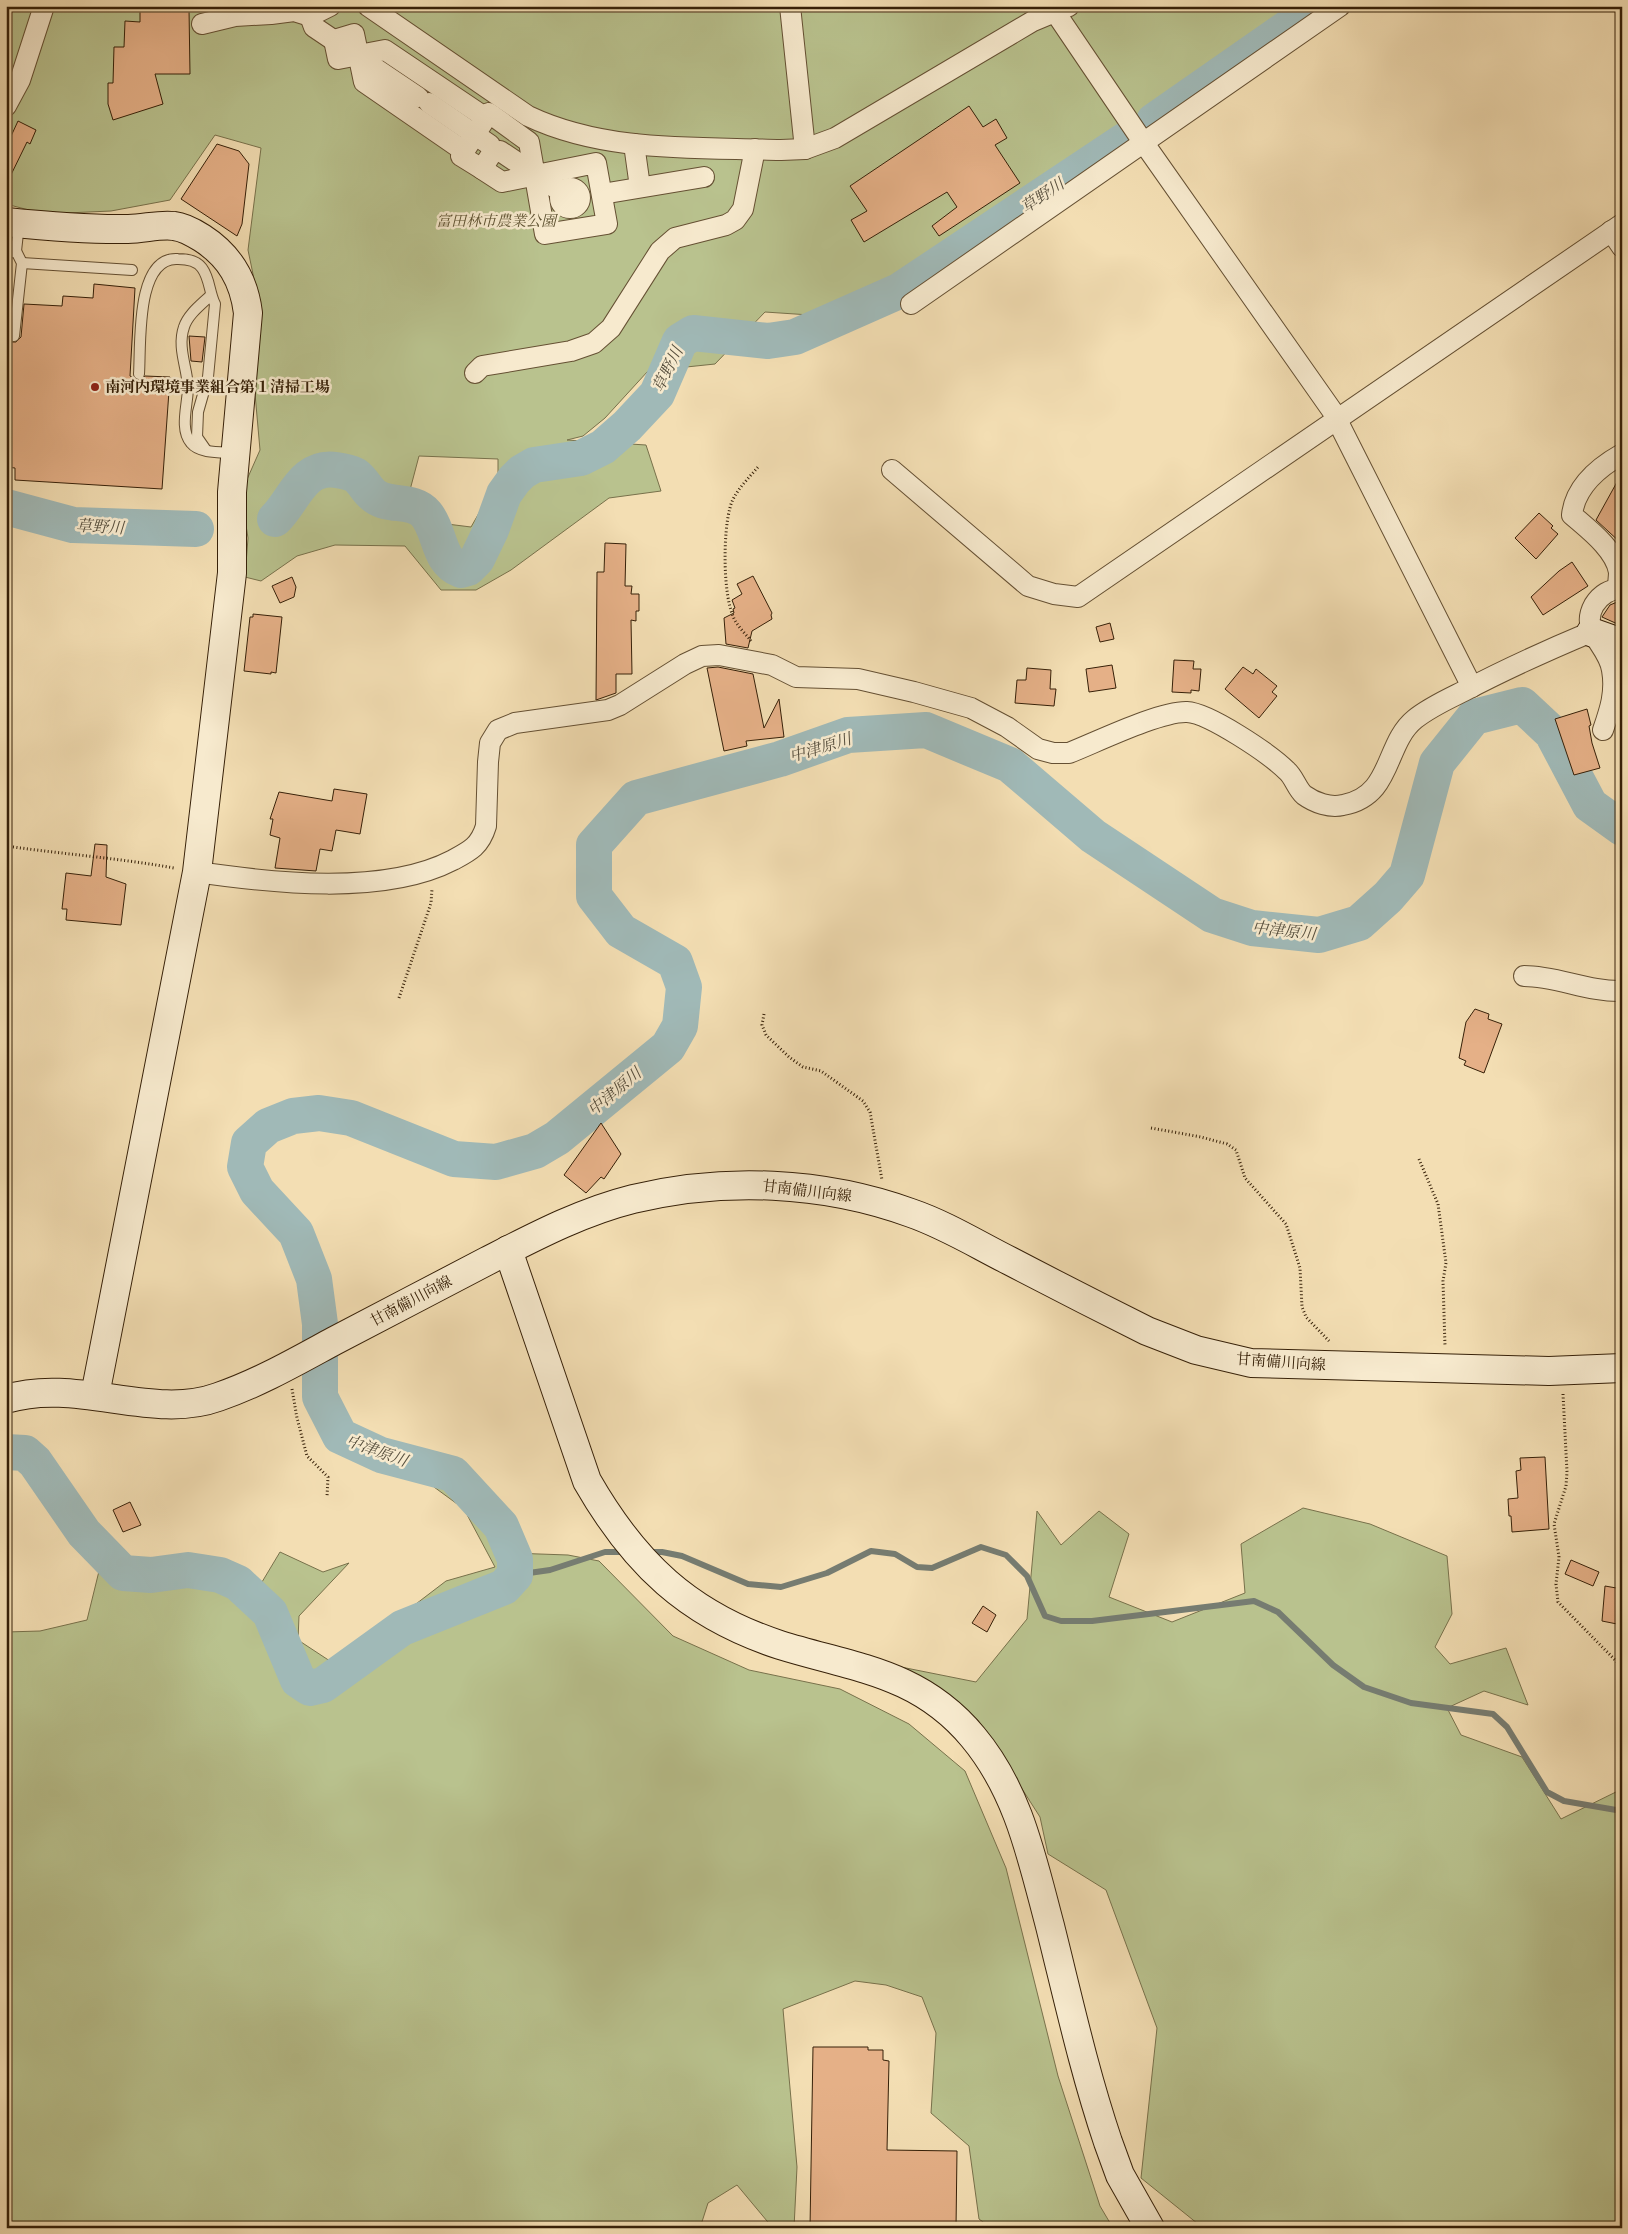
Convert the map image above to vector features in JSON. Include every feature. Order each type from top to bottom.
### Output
[{"type":"street","points":[[6,106],[20,80],[44,6]]},
{"type":"street","points":[[202,24],[235,16],[294,11],[310,16],[330,6]]},
{"type":"street","points":[[368,6],[528,116],[556,129],[634,144],[755,149],[805,149],[835,138],[1034,21],[1062,7],[1144,142],[1336,420],[1472,687]]},
{"type":"street","points":[[790,6],[805,149]]},
{"type":"street","points":[[911,304],[1340,6]]},
{"type":"street","points":[[310,16],[314,27],[376,65],[427,102]]},
{"type":"street","points":[[376,65],[427,102]]},
{"type":"street","points":[[376,65],[427,102],[520,164],[602,193],[704,177]]},
{"type":"street","points":[[376,65],[427,102],[520,164],[576,229]]},
{"type":"street","points":[[634,144],[640,187]]},
{"type":"street","points":[[475,373],[482,366],[571,351],[594,343],[611,328],[660,251],[675,238],[726,225],[735,220],[743,209],[747,195],[755,149]]},
{"type":"street","points":[[596,163],[607,224],[545,234],[520,164],[596,163]]},
{"type":"street","points":[[13,223],[129,229],[176,226],[191,231],[208,242],[230,261],[239,277],[246,296],[248,312],[232,492],[232,573],[197,872],[95,1395]]},
{"type":"street","points":[[892,470],[1028,586],[1054,594],[1078,597],[1336,420],[1618,234]]},
{"type":"street","points":[[1603,730],[1612,703],[1612,669],[1607,654],[1592,632],[1588,622],[1590,612],[1597,600],[1611,589],[1620,588],[1619,572],[1614,559],[1595,535],[1572,515],[1574,501],[1600,467],[1622,454]]},
{"type":"street","points":[[197,872],[284,882],[346,883],[397,879],[437,868],[474,849],[482,840],[486,826],[490,744],[498,730],[515,724],[608,710],[620,705],[685,664],[702,656],[719,655],[772,664],[796,677],[858,678],[971,708],[1006,727],[1038,749],[1053,753],[1069,753],[1168,714],[1188,712],[1209,718],[1270,756],[1288,772],[1303,794],[1321,804],[1342,806],[1362,799],[1376,788],[1404,733],[1414,720],[1472,687],[1532,657],[1592,632],[1622,643]]},
{"type":"street","points":[[1524,976],[1547,976],[1567,983],[1622,991]]},
{"type":"street","name":"甘南備川向線","points":[[6,1399],[34,1392],[95,1395],[192,1405],[239,1389],[292,1363],[552,1228],[614,1205],[689,1189],[755,1185],[784,1186],[828,1192],[912,1213],[951,1230],[1171,1342],[1214,1355],[1251,1363],[1562,1371],[1622,1368]]},
{"type":"street","points":[[508,1250],[587,1481],[615,1528],[634,1551],[679,1594],[744,1632],[781,1645],[891,1676],[917,1690],[944,1707],[972,1735],[995,1764],[1022,1823],[1105,2135],[1120,2175],[1150,2228]]},
{"type":"lane","points":[[13,223],[11,252],[22,263],[132,270]]},
{"type":"lane","points":[[139,374],[145,288],[152,273],[161,264],[174,258],[190,260],[202,267],[210,285],[211,295],[215,304],[208,378],[198,412],[197,437],[206,450]]},
{"type":"lane","points":[[14,336],[22,263]]},
{"type":"lane","points":[[211,295],[194,311],[184,326],[182,350],[188,387],[186,435],[192,444],[206,450],[236,453]]},
{"type":"path","points":[[758,467],[742,486],[730,508],[725,563],[727,594],[733,617],[751,641],[760,662]]},
{"type":"path","points":[[6,846],[56,853],[121,858],[197,872]]},
{"type":"path","points":[[399,998],[431,903],[432,887],[424,872]]},
{"type":"path","points":[[764,1014],[762,1025],[766,1035],[788,1058],[803,1067],[821,1070],[863,1101],[870,1112],[883,1185],[878,1203]]},
{"type":"path","points":[[1151,1128],[1201,1137],[1227,1144],[1236,1150],[1244,1178],[1286,1224],[1299,1263],[1302,1307],[1306,1317],[1337,1349],[1338,1366]]},
{"type":"path","points":[[1419,1159],[1438,1204],[1446,1263],[1442,1281],[1446,1369]]},
{"type":"path","points":[[292,1363],[292,1382],[297,1418],[307,1456],[328,1477],[327,1497]]},
{"type":"path","points":[[1562,1371],[1567,1472],[1566,1486],[1554,1524],[1559,1557],[1556,1584],[1558,1602],[1622,1667]]},
{"type":"green space","name":"富田林市農業公園","points":[[6,6],[1310,6],[1270,30],[1193,87],[1015,204],[898,286],[825,316],[765,312],[715,364],[648,371],[605,418],[583,436],[567,440],[646,445],[661,491],[609,498],[511,570],[476,590],[441,590],[405,546],[335,545],[297,556],[261,581],[245,577],[248,538],[241,493],[260,450],[253,371],[259,303],[248,250],[261,148],[215,135],[170,200],[111,211],[44,214],[6,204]],"holes":[[[419,456],[498,459],[498,480],[471,527],[439,523],[410,490]]]},
{"type":"green space","points":[[446,1483],[480,1513],[511,1553],[568,1555],[599,1561],[673,1636],[749,1670],[840,1689],[909,1724],[965,1771],[1006,1868],[1058,2076],[1100,2206],[1113,2228],[991,2228],[979,2219],[969,2146],[931,2113],[936,2033],[922,1997],[886,1985],[855,1981],[783,2009],[797,2167],[794,2228],[772,2227],[737,2185],[708,2203],[700,2228],[6,2228],[6,1632],[40,1631],[87,1620],[100,1567],[195,1573],[250,1602],[280,1552],[323,1572],[349,1563],[299,1616],[298,1640],[336,1665],[446,1581],[495,1567],[464,1509],[434,1487]]},
{"type":"green space","points":[[1303,1508],[1370,1524],[1447,1556],[1452,1614],[1435,1647],[1450,1664],[1506,1648],[1528,1705],[1484,1691],[1447,1708],[1461,1735],[1522,1757],[1561,1819],[1622,1789],[1622,2228],[1203,2228],[1141,2178],[1157,2028],[1106,1890],[1048,1854],[1040,1817],[978,1720],[891,1665],[976,1682],[1027,1619],[1037,1511],[1061,1545],[1099,1511],[1129,1534],[1109,1597],[1172,1622],[1245,1593],[1241,1544]]},
{"type":"building","points":[[189,9],[190,74],[155,74],[163,104],[113,120],[108,104],[108,83],[113,83],[114,47],[124,47],[125,21],[140,22],[140,10]]},
{"type":"building","points":[[969,106],[983,127],[996,119],[1007,138],[995,145],[1020,183],[939,236],[932,226],[957,207],[947,192],[864,242],[851,220],[867,211],[850,186]]},
{"type":"building","points":[[18,121],[36,130],[30,144],[27,142],[6,185],[6,147]]},
{"type":"building","points":[[217,144],[239,151],[249,164],[242,224],[237,236],[181,199]]},
{"type":"building","points":[[574,191],[578,193],[580,200],[576,206],[569,208],[564,205],[573,200]]},
{"type":"building","name":"南河内環境事業組合第１清掃工場","points":[[94,284],[135,288],[130,376],[139,381],[145,376],[170,377],[162,489],[15,480],[15,468],[6,467],[6,303],[11,303],[8,338],[10,342],[16,342],[21,337],[24,304],[62,306],[63,296],[93,298]]},
{"type":"building","points":[[189,336],[205,337],[202,362],[191,361]]},
{"type":"building","points":[[1622,473],[1622,544],[1596,520]]},
{"type":"building","points":[[1539,513],[1553,526],[1551,528],[1558,534],[1536,559],[1515,538]]},
{"type":"building","points":[[605,543],[626,544],[625,586],[632,586],[631,594],[639,594],[639,611],[636,611],[636,621],[631,620],[632,674],[616,674],[616,693],[596,700],[597,572],[604,572]]},
{"type":"building","points":[[1572,562],[1588,586],[1543,615],[1531,597],[1559,571]]},
{"type":"building","points":[[753,576],[772,613],[772,619],[752,631],[748,648],[726,644],[724,618],[734,613],[733,609],[735,608],[732,600],[742,594],[737,584]]},
{"type":"building","points":[[292,577],[296,587],[294,597],[280,603],[272,586]]},
{"type":"building","points":[[1622,600],[1622,626],[1602,617],[1610,605]]},
{"type":"building","points":[[253,614],[282,617],[276,673],[244,671],[250,617],[253,617]]},
{"type":"building","points":[[1110,623],[1114,639],[1100,642],[1096,627]]},
{"type":"building","points":[[1174,660],[1194,661],[1193,669],[1201,669],[1199,691],[1191,690],[1191,693],[1172,692]]},
{"type":"building","points":[[1112,665],[1116,688],[1089,692],[1086,669]]},
{"type":"building","points":[[718,667],[753,674],[764,728],[779,699],[784,737],[746,741],[747,746],[724,751],[707,668]]},
{"type":"building","points":[[1243,667],[1253,674],[1256,669],[1277,686],[1272,692],[1277,696],[1259,718],[1225,689]]},
{"type":"building","points":[[1027,668],[1051,670],[1050,689],[1056,689],[1054,706],[1015,703],[1017,680],[1026,680]]},
{"type":"building","points":[[1587,709],[1591,725],[1589,726],[1592,743],[1600,768],[1574,775],[1555,719]]},
{"type":"building","points":[[334,789],[367,794],[360,834],[336,830],[332,851],[320,849],[316,871],[275,868],[280,838],[270,835],[273,819],[270,819],[279,792],[332,801]]},
{"type":"building","points":[[95,844],[107,845],[106,877],[126,884],[121,925],[66,920],[67,909],[62,909],[66,873],[91,876]]},
{"type":"building","points":[[1475,1009],[1489,1014],[1488,1019],[1502,1024],[1484,1073],[1464,1065],[1466,1061],[1459,1058],[1466,1022]]},
{"type":"building","points":[[601,1123],[621,1154],[604,1179],[601,1177],[586,1193],[564,1175]]},
{"type":"building","points":[[1545,1457],[1549,1529],[1512,1532],[1508,1499],[1518,1498],[1516,1471],[1521,1470],[1520,1458]]},
{"type":"building","points":[[130,1502],[141,1525],[123,1532],[113,1510]]},
{"type":"building","points":[[1571,1560],[1599,1572],[1593,1586],[1565,1574]]},
{"type":"building","points":[[1605,1586],[1622,1589],[1622,1625],[1602,1621]]},
{"type":"building","points":[[983,1606],[996,1615],[987,1632],[972,1623]]},
{"type":"building","points":[[813,2047],[868,2047],[868,2050],[883,2050],[883,2060],[889,2061],[887,2150],[957,2151],[956,2228],[810,2228]]},
{"type":"waterway","name":"草野川","points":[[1154,121],[1319,6]]},
{"type":"waterway","name":"草野川","points":[[275,519],[300,486],[315,473],[324,470],[346,472],[355,475],[373,495],[382,500],[415,506],[421,509],[431,521],[443,553],[448,560],[453,566],[461,570],[468,568],[477,559],[491,530],[504,494],[514,480],[522,472],[534,465],[581,458],[603,447],[627,426],[657,394],[680,341],[693,333],[768,341],[795,337],[899,291],[1124,141]]},
{"type":"waterway","name":"草野川","points":[[6,507],[73,525],[196,529]]},
{"type":"waterway","name":"中津原川","points":[[6,1452],[25,1453],[35,1462],[84,1533],[123,1573],[151,1575],[188,1570],[220,1575],[238,1583],[270,1613],[298,1680],[310,1688],[323,1685],[402,1628],[504,1587],[515,1575],[515,1559],[501,1526],[453,1474],[381,1455],[340,1436],[320,1397],[320,1324],[314,1279],[296,1233],[257,1191],[245,1167],[249,1143],[268,1126],[293,1116],[319,1113],[351,1118],[454,1159],[496,1162],[535,1151],[557,1138],[668,1047],[680,1026],[684,987],[675,962],[621,931],[594,896],[594,845],[636,798],[780,759],[848,735],[926,730],[1010,765],[1093,836],[1212,915],[1252,928],[1319,935],[1359,923],[1388,897],[1407,875],[1437,763],[1474,717],[1522,705],[1552,733],[1590,805],[1622,828]]},
{"type":"waterway","points":[[646,1552],[662,1552],[682,1556],[748,1584],[781,1587],[827,1573],[871,1551],[895,1554],[917,1567],[932,1568],[981,1547],[1006,1555],[1027,1576],[1045,1616],[1061,1621],[1092,1621],[1254,1601],[1278,1612],[1333,1665],[1364,1687],[1411,1703],[1493,1714],[1507,1727],[1547,1792],[1564,1801],[1622,1811]]},
{"type":"waterway","points":[[515,1575],[550,1570],[605,1552],[626,1552]]},
{"type":"place","name":"南河内環境事業組合第１清掃工場","points":[[95,387]]}]
